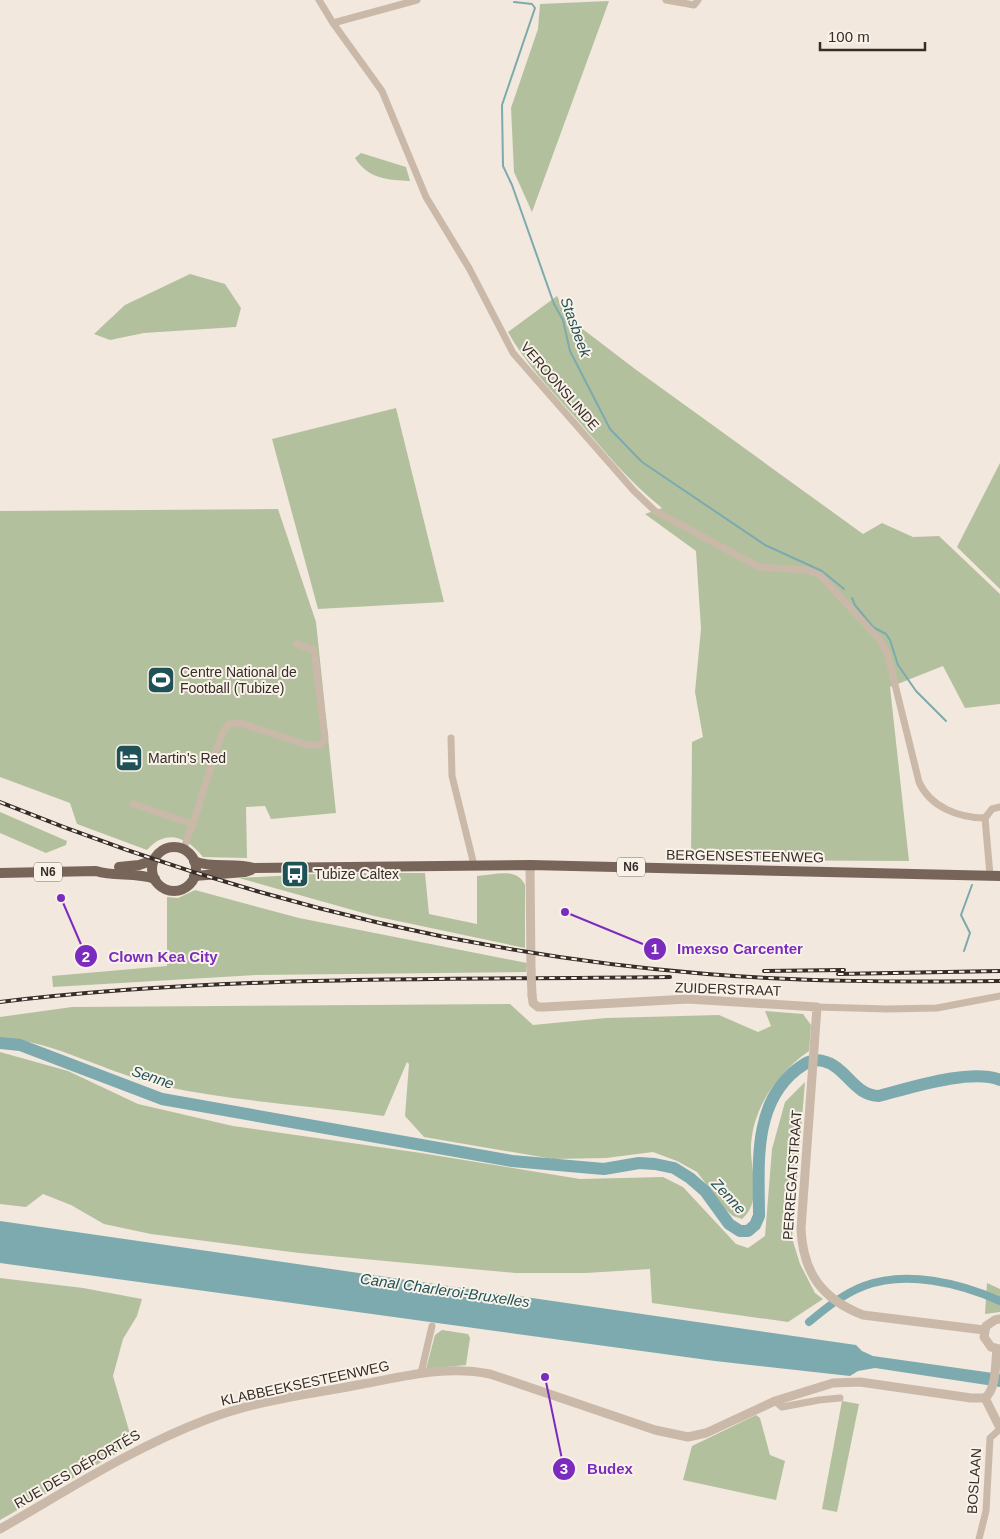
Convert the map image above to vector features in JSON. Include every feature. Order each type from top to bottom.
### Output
[{"type":"main road","points":[[167,849],[183,850],[194,861],[194,876],[187,886],[176,891],[164,888],[155,879],[153,873],[154,860],[167,849]]},
{"type":"main road","name":"N6","points":[[96,871],[104,867],[130,867],[154,860]]},
{"type":"main road","name":"N6","points":[[194,861],[209,865],[245,865],[254,868]]},
{"type":"main road","name":"BERGENSESTEENWEG","points":[[254,868],[474,865],[995,876]]},
{"type":"main road","name":"N6","points":[[194,876],[245,872],[254,868]]},
{"type":"main road","name":"N6","points":[[0,873],[96,871],[104,874],[139,874],[155,879]]},
{"type":"street","name":"VEROONSLINDE","points":[[319,0],[333,23],[382,91],[426,198],[469,268],[513,353],[634,491],[655,511],[759,566],[806,570],[821,576],[844,600],[887,652],[919,782],[924,792],[939,806],[969,818],[985,818]]},
{"type":"street","points":[[333,23],[417,0]]},
{"type":"street","points":[[666,0],[694,5],[698,0]]},
{"type":"street","points":[[183,850],[217,748],[224,730],[229,724],[240,723],[306,744],[321,745],[324,738],[314,650],[296,644]]},
{"type":"street","points":[[451,738],[452,776],[474,865]]},
{"type":"street","points":[[133,804],[193,824]]},
{"type":"street","points":[[995,876],[985,818],[992,809],[1000,808]]},
{"type":"street","name":"ZUIDERSTRAAT","points":[[530,866],[532,995],[533,1002],[538,1007],[688,999],[817,1007],[937,1008],[1000,996]]},
{"type":"street","name":"PERREGATSTRAAT","points":[[817,1007],[801,1228],[802,1251],[812,1275],[826,1294],[846,1308],[863,1315],[984,1330]]},
{"type":"street","points":[[1000,1319],[990,1322],[984,1330],[986,1343],[998,1349],[992,1387],[984,1398],[1000,1429]]},
{"type":"street","points":[[421,1373],[432,1326]]},
{"type":"street","name":"KLABBEEKSESTEENWEG","points":[[168,1435],[240,1409],[421,1373],[469,1369],[490,1374],[655,1430],[688,1437],[706,1434],[775,1401],[813,1387],[845,1382],[984,1398]]},
{"type":"street","points":[[775,1401],[782,1407],[840,1398]]},
{"type":"street","name":"BOSLAAN","points":[[978,1539],[986,1511],[990,1438],[1000,1429]]},
{"type":"street","name":"RUE DES DÉPORTÉS","points":[[0,1529],[122,1458],[168,1435]]},
{"type":"green space","points":[[609,1],[532,212],[514,172],[511,108],[538,29],[540,4]]},
{"type":"green space","points":[[361,153],[406,167],[410,181],[386,179],[372,174],[360,165],[355,158]]},
{"type":"green space","points":[[190,274],[225,284],[241,308],[236,327],[144,333],[110,340],[94,334],[125,305]]},
{"type":"green space","points":[[557,296],[567,317],[635,369],[863,534],[882,523],[913,537],[939,536],[1000,594],[1000,704],[965,708],[943,666],[890,687],[909,861],[691,860],[692,742],[703,737],[695,692],[701,629],[696,551],[645,514],[662,508],[605,452],[547,386],[522,355],[508,332]]},
{"type":"green space","points":[[396,408],[444,602],[318,609],[272,439]]},
{"type":"green space","points":[[1000,463],[1000,589],[957,547]]},
{"type":"green space","name":"Centre National de Football (Tubize)","points":[[278,509],[316,622],[336,813],[271,819],[265,806],[246,807],[247,858],[203,857],[190,844],[176,838],[162,839],[154,843],[147,850],[77,824],[70,803],[0,777],[0,511]]},
{"type":"green space","points":[[0,812],[67,841],[66,845],[46,853],[0,833]]},
{"type":"green space","points":[[334,873],[425,873],[429,914],[477,924],[477,876],[505,873],[517,876],[525,885],[525,948],[374,916],[239,878]]},
{"type":"green space","points":[[195,890],[299,918],[527,963],[526,972],[256,975],[53,987],[52,976],[167,966],[167,897],[178,898]]},
{"type":"green space","points":[[510,1004],[533,1025],[606,1018],[719,1015],[758,1032],[771,1026],[765,1011],[803,1014],[811,1025],[809,1051],[778,1080],[762,1104],[753,1131],[751,1146],[754,1194],[748,1212],[742,1219],[733,1216],[725,1209],[697,1172],[677,1161],[653,1152],[606,1158],[553,1159],[424,1137],[405,1116],[409,1064],[407,1062],[384,1116],[246,1100],[163,1086],[122,1074],[62,1051],[21,1040],[0,1038],[0,1017],[72,1007]]},
{"type":"green space","points":[[0,1052],[68,1071],[138,1104],[233,1126],[421,1153],[580,1179],[663,1177],[683,1187],[736,1244],[748,1248],[765,1236],[772,1149],[785,1102],[805,1082],[792,1238],[800,1264],[815,1293],[823,1299],[788,1322],[652,1303],[650,1269],[586,1273],[515,1273],[299,1253],[151,1234],[104,1224],[71,1205],[43,1194],[26,1207],[0,1204]]},
{"type":"green space","points":[[0,1278],[83,1288],[142,1299],[137,1316],[123,1339],[113,1376],[133,1444],[0,1520]]},
{"type":"green space","points":[[987,1283],[1000,1289],[1000,1312],[985,1314]]},
{"type":"green space","points":[[442,1330],[468,1334],[470,1338],[466,1365],[426,1369],[435,1335]]},
{"type":"green space","points":[[842,1401],[859,1404],[837,1512],[822,1509]]},
{"type":"green space","points":[[756,1415],[760,1418],[770,1455],[785,1461],[776,1500],[683,1480],[692,1446]]},
{"type":"water","name":"Canal Charleroi-Bruxelles","points":[[0,1221],[856,1345],[862,1351],[873,1356],[1000,1374],[1000,1387],[875,1368],[858,1371],[850,1376],[715,1361],[0,1263]]},
{"type":"waterway","name":"Stasbeek","points":[[514,2],[532,4],[535,8],[502,105],[503,166],[512,185],[554,304],[563,320],[570,351],[610,429],[642,462],[765,545],[822,571],[844,589]]},
{"type":"waterway","name":"Stasbeek","points":[[852,598],[855,605],[873,627],[886,634],[890,640],[898,665],[916,691],[946,721]]},
{"type":"waterway","name":"Stasbeek","points":[[964,951],[970,933],[961,915],[972,885]]},
{"type":"waterway","name":"Zenne","points":[[0,1043],[20,1045],[162,1099],[512,1161],[604,1169],[639,1163],[674,1168],[690,1178],[705,1191],[729,1224],[740,1231],[748,1231],[755,1225],[759,1216],[761,1138],[765,1119],[772,1101],[782,1084],[805,1064],[819,1060],[831,1064],[863,1091],[870,1095],[879,1096],[940,1080],[973,1076],[1000,1080]]},
{"type":"waterway","points":[[809,1322],[856,1289],[880,1281],[897,1279],[915,1279],[950,1284],[1000,1301]]},
{"type":"railway","points":[[0,802],[85,835],[259,892],[347,915],[525,952],[616,965],[743,977],[853,981],[1000,981]]},
{"type":"railway","points":[[764,971],[844,970]]},
{"type":"railway","points":[[838,974],[1000,971]]},
{"type":"railway","points":[[0,1002],[83,993],[251,983],[419,979],[670,977]]},
{"type":"place","name":"Centre National de Football (Tubize)","points":[[161,680]]},
{"type":"place","name":"Martin's Red","points":[[129,758]]},
{"type":"place","name":"Tubize Caltex","points":[[295,874]]},
{"type":"place","name":"Clown Kea City","points":[[61,898]]},
{"type":"place","name":"Imexso Carcenter","points":[[565,912]]},
{"type":"place","name":"Budex","points":[[545,1377]]},
{"type":"water label","name":"Senne","points":[[153,1077]]}]
